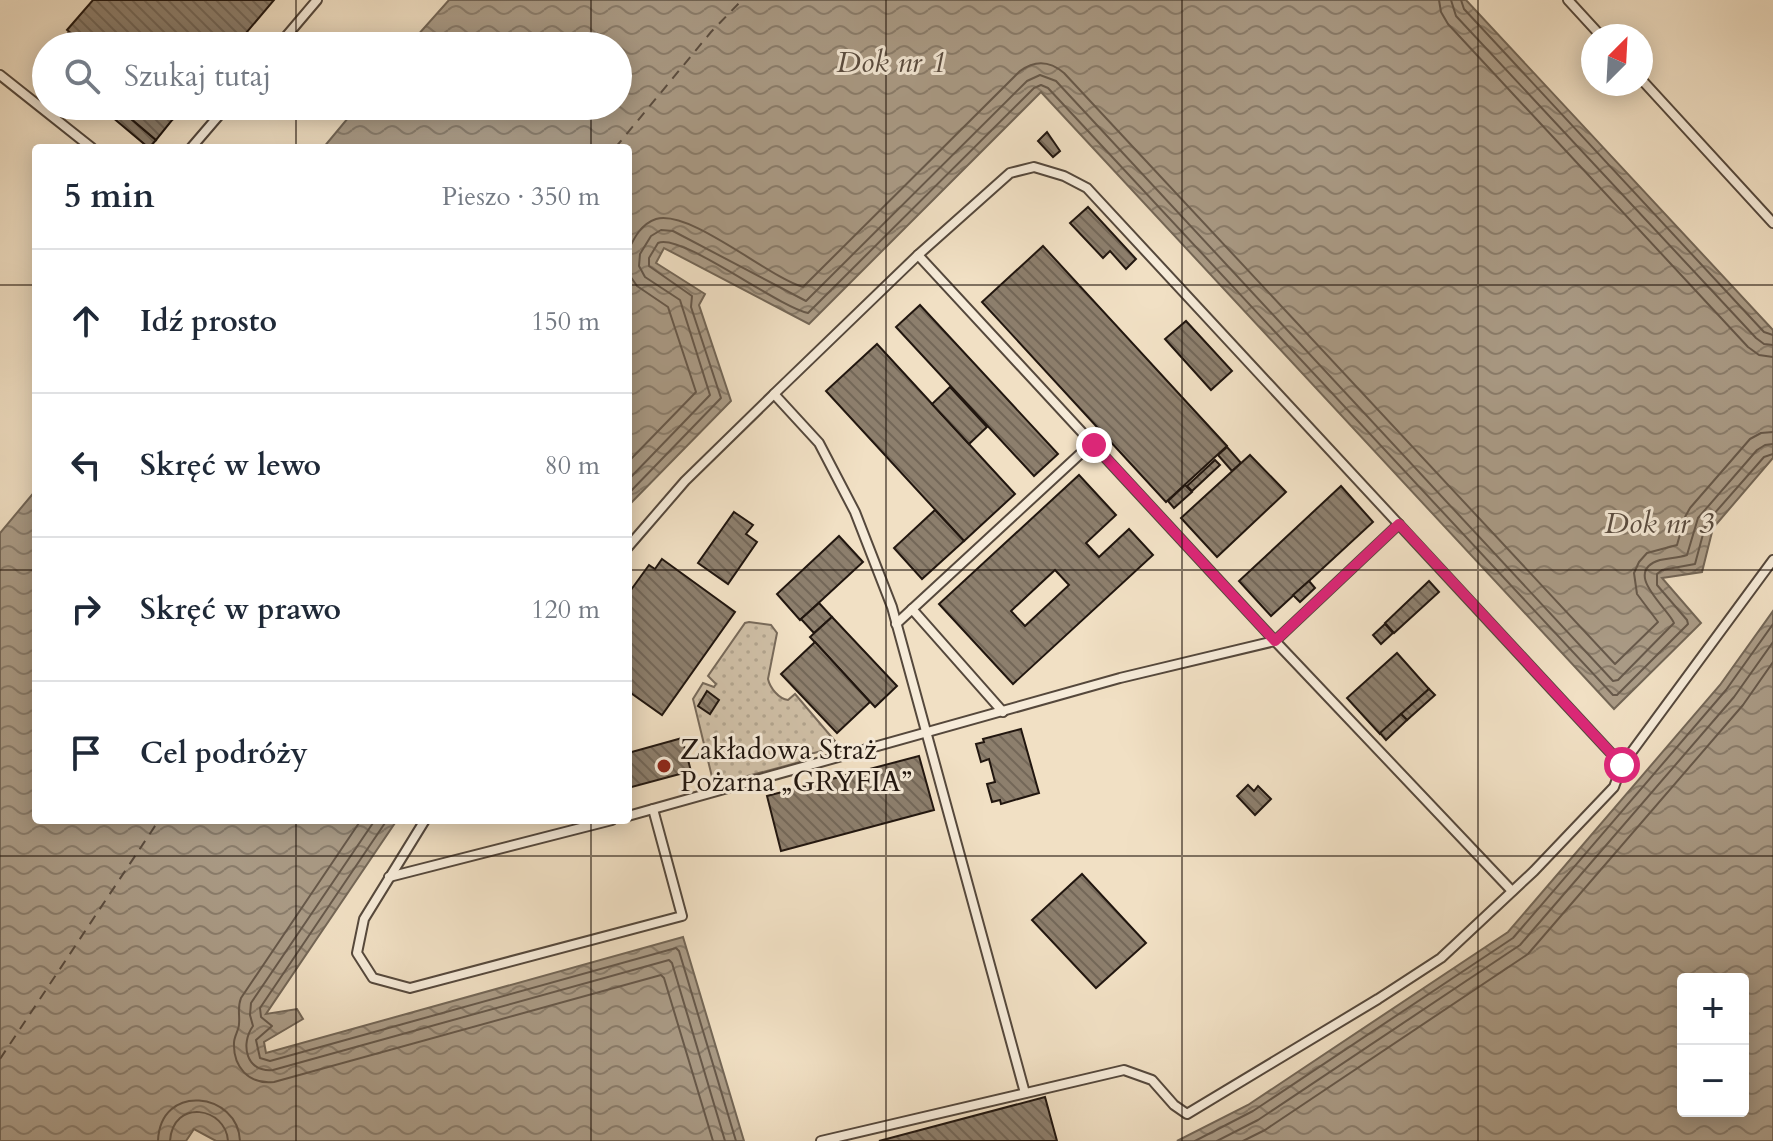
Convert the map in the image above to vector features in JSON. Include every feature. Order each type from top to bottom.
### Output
[{"type":"lane","points":[[290,32],[317,0]]},
{"type":"lane","points":[[1568,0],[1590,24]]},
{"type":"lane","points":[[0,75],[32,100]]},
{"type":"lane","points":[[1653,92],[1773,223]]},
{"type":"lane","points":[[57,120],[87,144]]},
{"type":"lane","points":[[194,144],[215,120]]},
{"type":"lane","points":[[632,542],[685,481],[918,255],[1010,173],[1034,167],[1064,176],[1087,188],[1622,765]]},
{"type":"lane","points":[[918,255],[1275,641],[1512,891]]},
{"type":"lane","points":[[774,394],[819,443],[855,512],[896,624],[1025,1093]]},
{"type":"lane","points":[[896,624],[1092,443]]},
{"type":"lane","points":[[632,815],[1120,678],[1275,641],[1399,524]]},
{"type":"lane","points":[[821,1141],[1124,1070],[1152,1080],[1174,1105],[1187,1114],[1378,999],[1441,958],[1614,787],[1622,765],[1773,560]]},
{"type":"lane","points":[[912,609],[1003,712]]},
{"type":"lane","points":[[422,824],[364,919],[357,953],[373,978],[410,988],[682,916],[653,809]]},
{"type":"lane","points":[[389,877],[596,824]]},
{"type":"shaded area","points":[[745,623],[771,625],[777,633],[768,679],[773,689],[781,698],[788,700],[795,694],[835,741],[833,748],[799,757],[800,762],[718,784],[713,781],[693,699],[703,683],[714,687],[716,684],[708,676]]},
{"type":"water","points":[[449,0],[1466,0],[1773,330],[1773,458],[1713,528],[1702,572],[1662,578],[1701,623],[1614,709],[1041,92],[809,324],[664,248],[656,263],[705,294],[699,305],[731,401],[632,502],[632,144],[326,144],[346,120],[632,120],[632,32],[420,32]]},
{"type":"water","points":[[32,495],[32,824],[394,824],[266,1014],[297,1009],[303,1019],[264,1042],[266,1053],[683,937],[744,1141],[216,1141],[194,1129],[186,1141],[0,1141],[0,533]]},
{"type":"water","points":[[1773,611],[1773,1141],[1177,1141],[1248,1105],[1508,932],[1720,685]]},
{"type":"building","points":[[93,0],[274,0],[247,32],[67,30]]},
{"type":"building","points":[[116,120],[132,120],[156,140],[152,144],[144,144]]},
{"type":"building","points":[[132,120],[172,120],[156,140]]},
{"type":"building","points":[[1047,132],[1060,151],[1053,157],[1038,141]]},
{"type":"building","points":[[1088,207],[1136,259],[1126,269],[1110,251],[1103,258],[1070,223]]},
{"type":"building","points":[[1043,246],[1227,446],[1166,502],[982,302]]},
{"type":"building","points":[[920,305],[1058,454],[1034,476],[896,327]]},
{"type":"building","points":[[1186,321],[1232,371],[1211,390],[1165,339]]},
{"type":"building","points":[[877,344],[1015,494],[964,541],[826,391]]},
{"type":"building","points":[[950,387],[987,427],[969,444],[932,404]]},
{"type":"building","points":[[1227,447],[1241,463],[1232,471],[1218,455]]},
{"type":"building","points":[[1250,455],[1286,492],[1217,557],[1181,518]]},
{"type":"building","points":[[1215,460],[1220,465],[1192,491],[1187,486]]},
{"type":"building","points":[[1079,475],[1116,515],[1086,543],[1099,557],[1129,529],[1153,555],[1013,684],[939,604]],"holes":[[[1055,570],[1069,585],[1025,626],[1011,611]]]},
{"type":"building","points":[[1185,485],[1192,492],[1174,508],[1168,501]]},
{"type":"building","points":[[1341,486],[1373,522],[1271,616],[1239,581]]},
{"type":"building","points":[[935,510],[964,541],[922,579],[894,548]]},
{"type":"building","points":[[734,512],[753,525],[746,534],[757,542],[728,584],[698,563]]},
{"type":"building","points":[[839,536],[863,562],[800,620],[777,594]]},
{"type":"building","points":[[662,559],[735,612],[662,715],[632,694],[632,588],[649,565],[655,569]]},
{"type":"building","points":[[1309,581],[1315,588],[1300,602],[1293,595]]},
{"type":"building","points":[[1429,581],[1439,592],[1394,633],[1385,623]]},
{"type":"building","points":[[819,603],[832,617],[814,633],[801,619]]},
{"type":"building","points":[[832,617],[897,686],[875,707],[810,637]]},
{"type":"building","points":[[1385,624],[1393,633],[1381,644],[1373,635]]},
{"type":"building","points":[[815,642],[870,702],[837,733],[781,674]]},
{"type":"building","points":[[1397,653],[1429,689],[1380,734],[1347,698]]},
{"type":"building","points":[[1429,689],[1435,695],[1407,720],[1401,714]]},
{"type":"building","points":[[707,691],[719,700],[710,714],[698,706]]},
{"type":"building","points":[[1401,714],[1407,720],[1386,740],[1380,733]]},
{"type":"building","points":[[1021,729],[1039,793],[1001,804],[1000,800],[992,802],[987,784],[995,782],[989,759],[981,762],[976,744],[984,742],[983,739]]},
{"type":"building","points":[[682,738],[691,771],[632,787],[632,752]]},
{"type":"building","points":[[919,756],[934,810],[781,851],[767,796]]},
{"type":"building","points":[[1248,785],[1254,791],[1258,786],[1271,799],[1255,815],[1237,796]]},
{"type":"building","points":[[1082,874],[1146,943],[1096,988],[1032,920]]},
{"type":"building","points":[[1045,1097],[1057,1141],[879,1141]]},
{"type":"ferry route","points":[[618,144],[711,32],[742,0]]},
{"type":"ferry route","points":[[0,1059],[156,824]]},
{"type":"place","name":"Zakładowa Straż Pożarna „GRYFIA”","points":[[664,766]]},
{"type":"route","points":[[1094,445],[1275,641],[1399,524],[1622,765]]},
{"type":"water label","name":"Dok nr 1","points":[[891,62]]},
{"type":"water label","name":"Dok nr 3","points":[[1659,523]]}]
